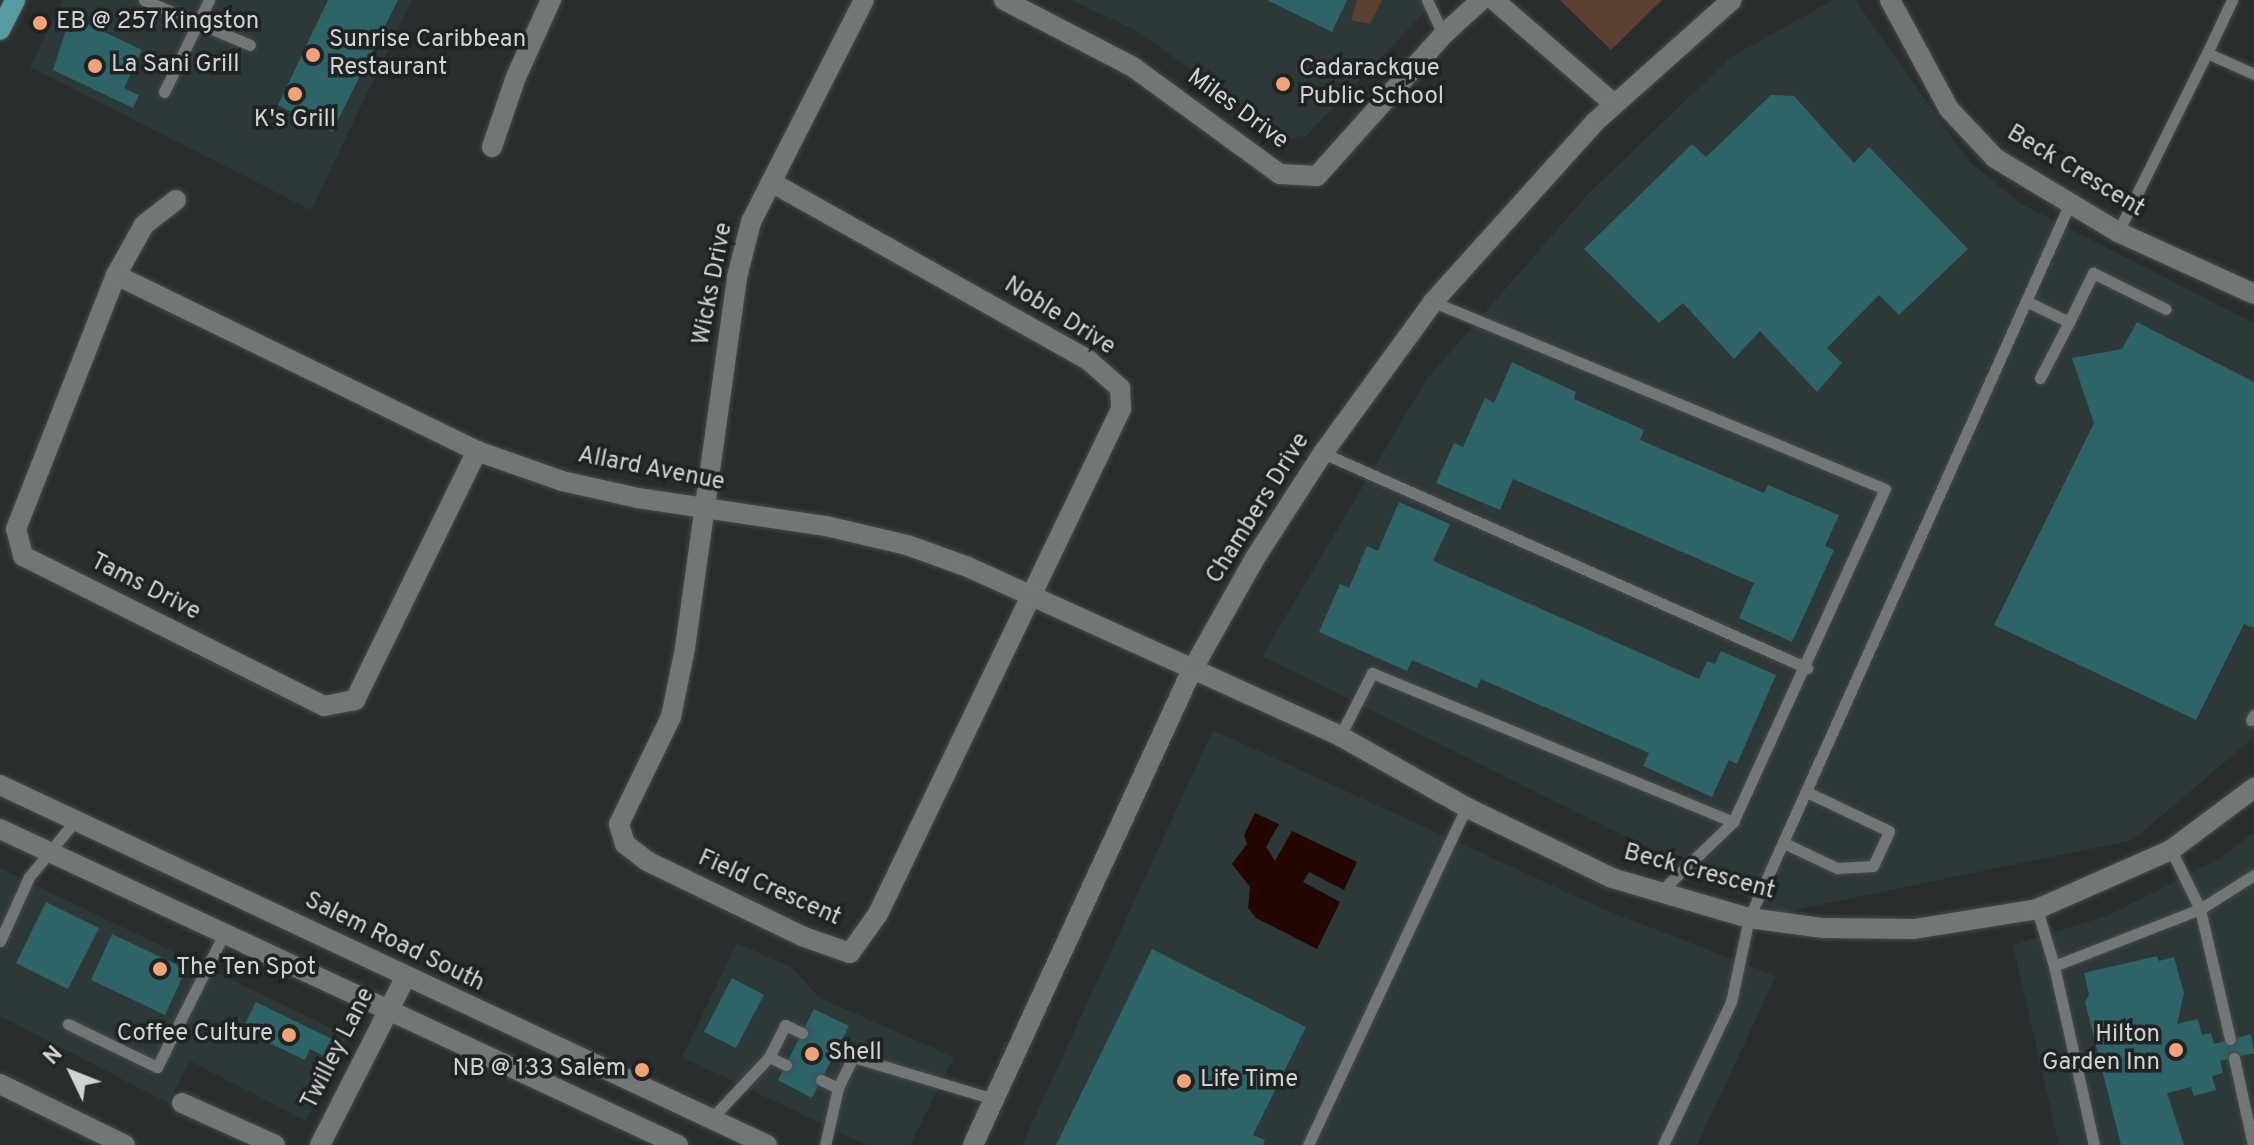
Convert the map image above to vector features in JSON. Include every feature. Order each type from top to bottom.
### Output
[{"type":"main road","points":[[0,30],[15,0]]},
{"type":"street","points":[[492,147],[516,77],[551,0]]},
{"type":"street","name":"Wicks Drive","points":[[705,508],[737,277],[751,222],[864,0]]},
{"type":"street","name":"Miles Drive","points":[[1004,0],[1133,67],[1280,174],[1317,176],[1443,35],[1481,0]]},
{"type":"street","points":[[1494,0],[1613,103]]},
{"type":"street","name":"Chambers Drive","points":[[973,1145],[1191,672],[1323,453],[1433,302],[1613,103],[1732,0]]},
{"type":"street","name":"Beck Crescent","points":[[1890,0],[1949,109],[1995,158],[2118,232],[2254,294]]},
{"type":"street","name":"Noble Drive","points":[[771,182],[1088,360],[1120,388],[1121,409],[1030,594]]},
{"type":"street","name":"Tams Drive","points":[[176,200],[144,225],[116,275],[16,529],[23,556],[324,706],[355,700],[477,451]]},
{"type":"street","name":"Allard Avenue","points":[[116,275],[477,451],[562,481],[907,545],[1030,594],[1191,672]]},
{"type":"street","name":"Field Crescent","points":[[705,508],[671,717],[619,824],[625,844],[647,861],[804,937],[850,953],[878,914],[1030,594]]},
{"type":"street","name":"Beck Crescent","points":[[1191,672],[1340,736],[1466,807],[1612,878],[1749,918],[1823,928],[1914,929],[2037,909],[2171,850],[2254,788]]},
{"type":"street","name":"Salem Road South","points":[[0,785],[405,978],[767,1145]]},
{"type":"street","points":[[0,829],[678,1145]]},
{"type":"street","name":"Twilley Lane","points":[[320,1145],[405,978]]},
{"type":"street","points":[[0,1084],[125,1145]]},
{"type":"street","points":[[182,1103],[275,1145]]},
{"type":"lane","points":[[144,0],[200,19],[250,45]]},
{"type":"lane","points":[[164,92],[209,0]]},
{"type":"lane","points":[[1427,0],[1443,35]]},
{"type":"lane","points":[[2118,232],[2232,0]]},
{"type":"lane","points":[[2207,53],[2254,74]]},
{"type":"lane","points":[[1663,1145],[1731,1002],[1749,918],[2070,203]]},
{"type":"lane","points":[[2040,378],[2093,273],[2166,309]]},
{"type":"lane","points":[[1433,302],[1885,489],[1807,668],[1733,822],[1659,893]]},
{"type":"lane","points":[[2028,302],[2069,322]]},
{"type":"lane","points":[[1323,453],[1807,668]]},
{"type":"lane","points":[[1340,736],[1372,673],[1733,822]]},
{"type":"lane","points":[[1784,843],[1837,868],[1873,866],[1879,854],[1889,831],[1807,792]]},
{"type":"lane","points":[[1308,1145],[1466,807]]},
{"type":"lane","points":[[0,941],[47,851],[75,821]]},
{"type":"lane","points":[[2171,850],[2200,909],[2230,1039]]},
{"type":"lane","points":[[2054,966],[2200,909],[2254,875]]},
{"type":"lane","points":[[2037,909],[2054,966],[2094,1145]]},
{"type":"lane","points":[[68,1024],[157,1067],[224,934]]},
{"type":"lane","points":[[711,1119],[769,1057],[785,1025],[802,1033]]},
{"type":"lane","points":[[837,1049],[853,1057],[994,1099]]},
{"type":"lane","points":[[769,1057],[786,1065]]},
{"type":"lane","points":[[825,1145],[838,1088],[853,1057]]},
{"type":"lane","points":[[2234,1058],[2253,1145]]},
{"type":"lane","points":[[821,1080],[838,1088]]},
{"type":"shaded area","points":[[63,0],[412,0],[311,210],[30,67]]},
{"type":"shaded area","name":"Cadarackque Public School","points":[[1071,0],[1436,0],[1306,136],[1286,139],[1139,32]]},
{"type":"shaded area","points":[[1357,0],[1382,0],[1370,24],[1351,20]]},
{"type":"shaded area","points":[[1560,0],[1662,0],[1611,50]]},
{"type":"shaded area","points":[[1833,0],[1855,0],[1969,161],[2021,204],[2254,323],[2254,737],[2133,840],[1780,913],[1262,656],[1427,379],[1589,193],[1731,57]]},
{"type":"shaded area","points":[[1213,730],[1606,910],[1776,976],[1697,1145],[1022,1145]]},
{"type":"shaded area","points":[[1255,813],[1279,824],[1266,847],[1275,861],[1292,831],[1357,862],[1344,890],[1309,872],[1303,882],[1340,902],[1317,949],[1256,918],[1248,908],[1250,887],[1232,864],[1247,844],[1244,835]]},
{"type":"shaded area","points":[[2254,832],[2254,1145],[2059,1145],[2013,945],[2109,915],[2219,859]]},
{"type":"shaded area","points":[[0,868],[348,1036],[306,1121],[190,1061],[168,1103],[0,1016]]},
{"type":"shaded area","points":[[737,943],[792,968],[820,998],[954,1057],[910,1145],[866,1145],[682,1057]]},
{"type":"building","points":[[328,0],[398,0],[332,132],[278,105]]},
{"type":"building","points":[[1267,0],[1347,0],[1332,32]]},
{"type":"building","name":"La Sani Grill","points":[[77,19],[142,50],[124,88],[139,95],[133,108],[53,70],[66,30],[72,30]]},
{"type":"building","points":[[1771,95],[1794,96],[1854,163],[1869,147],[1968,249],[1899,315],[1879,295],[1827,348],[1842,363],[1817,392],[1760,331],[1734,359],[1683,303],[1659,323],[1584,249],[1692,144],[1706,157]]},
{"type":"building","points":[[2137,322],[2254,382],[2254,628],[2244,624],[2196,720],[1994,625],[2094,423],[2072,358],[2122,349]]},
{"type":"building","points":[[1512,362],[1576,392],[1574,399],[1644,430],[1640,440],[1764,493],[1768,485],[1839,515],[1825,546],[1834,550],[1792,642],[1739,618],[1754,583],[1513,479],[1500,510],[1436,483],[1454,443],[1463,447],[1485,398],[1494,403]]},
{"type":"building","points":[[1399,502],[1450,524],[1433,561],[1699,679],[1707,661],[1715,664],[1721,651],[1776,675],[1737,764],[1729,760],[1712,797],[1643,766],[1649,753],[1481,679],[1477,688],[1412,660],[1407,671],[1319,632],[1340,584],[1349,588],[1367,546],[1378,551]]},
{"type":"building","points":[[46,902],[99,928],[68,989],[16,963]]},
{"type":"building","points":[[112,934],[186,969],[165,1015],[91,980]]},
{"type":"building","name":"Life Time","points":[[1152,949],[1306,1027],[1253,1135],[1265,1140],[1263,1145],[1056,1145]]},
{"type":"building","name":"Hilton Garden Inn","points":[[2157,956],[2159,961],[2174,957],[2184,993],[2177,1024],[2198,1019],[2202,1035],[2211,1033],[2214,1044],[2251,1034],[2254,1053],[2220,1061],[2223,1073],[2212,1076],[2216,1090],[2194,1096],[2191,1087],[2167,1093],[2184,1145],[2121,1145],[2085,1002],[2089,995],[2084,973]]},
{"type":"building","points":[[732,978],[764,995],[736,1048],[704,1032]]},
{"type":"building","name":"Coffee Culture","points":[[256,1002],[336,1041],[328,1058],[310,1049],[305,1060],[242,1030]]},
{"type":"building","points":[[814,1009],[849,1026],[812,1098],[778,1080]]},
{"type":"place","name":"EB @ 257 Kingston","points":[[40,23]]},
{"type":"place","name":"Sunrise Caribbean Restaurant","points":[[313,55]]},
{"type":"place","name":"La Sani Grill","points":[[95,66]]},
{"type":"place","name":"Cadarackque Public School","points":[[1283,84]]},
{"type":"place","name":"K's Grill","points":[[295,94]]},
{"type":"place","name":"The Ten Spot","points":[[160,969]]},
{"type":"place","name":"Coffee Culture","points":[[289,1035]]},
{"type":"place","name":"Hilton Garden Inn","points":[[2176,1050]]},
{"type":"place","name":"Shell","points":[[812,1054]]},
{"type":"place","name":"NB @ 133 Salem","points":[[642,1070]]},
{"type":"place","name":"Life Time","points":[[1184,1081]]}]
